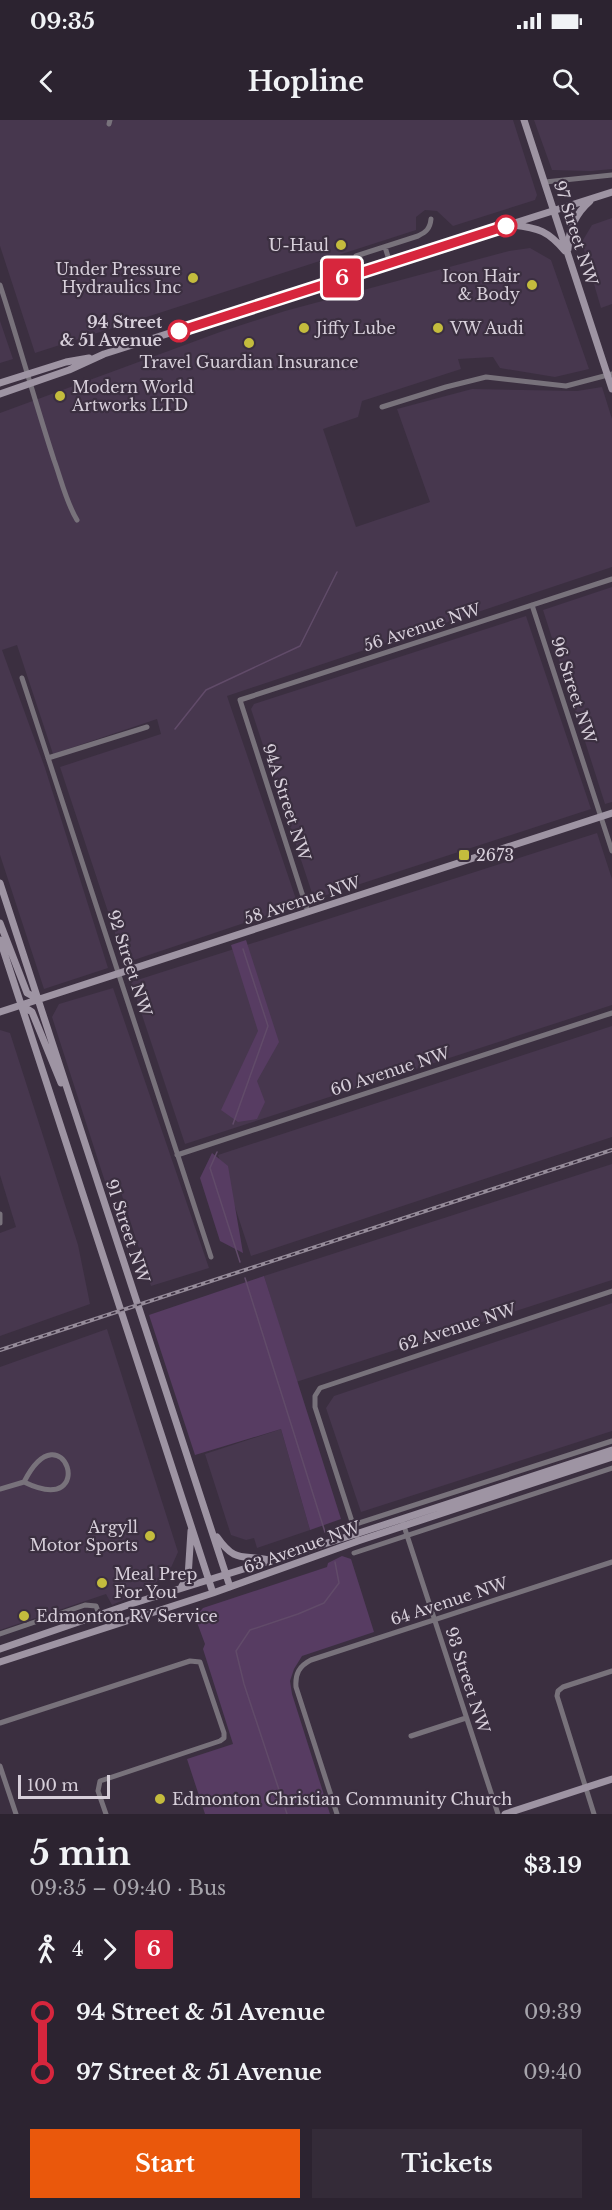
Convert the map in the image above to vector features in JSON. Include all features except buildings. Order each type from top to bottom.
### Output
[{"type":"main road","name":"97 Street NW","points":[[524,120],[610,375],[612,389]]},
{"type":"main road","points":[[0,383],[66,362],[94,357],[612,192]]},
{"type":"main road","points":[[568,254],[569,232],[573,222],[593,198]]},
{"type":"main road","points":[[511,225],[545,231],[553,236],[568,254]]},
{"type":"main road","points":[[0,394],[69,370],[94,357]]},
{"type":"main road","name":"58 Avenue NW","points":[[0,1012],[612,813]]},
{"type":"main road","name":"91 Street NW","points":[[0,883],[230,1587]]},
{"type":"main road","points":[[0,923],[27,993],[38,999]]},
{"type":"main road","name":"91 Street NW","points":[[0,940],[213,1593]]},
{"type":"main road","points":[[21,1005],[32,1012],[52,1063],[73,1106]]},
{"type":"main road","name":"63 Avenue NW","points":[[403,1523],[612,1450]]},
{"type":"main road","name":"63 Avenue NW","points":[[0,1662],[213,1593],[357,1538],[612,1457]]},
{"type":"main road","points":[[180,1588],[188,1577],[191,1525]]},
{"type":"main road","points":[[212,1530],[234,1555],[271,1561]]},
{"type":"main road","name":"63 Avenue NW","points":[[0,1649],[226,1573],[357,1538]]},
{"type":"main road","points":[[505,1814],[612,1779]]},
{"type":"street","points":[[545,182],[612,175]]},
{"type":"street","points":[[356,256],[427,231],[431,219]]},
{"type":"street","points":[[385,247],[390,263]]},
{"type":"street","points":[[0,285],[29,374],[29,384],[77,520]]},
{"type":"street","points":[[382,406],[486,377],[566,386],[610,375]]},
{"type":"street","name":"56 Avenue NW","points":[[240,700],[612,579]]},
{"type":"street","name":"96 Street NW","points":[[532,605],[612,851]]},
{"type":"street","name":"92 Street NW","points":[[22,678],[211,1257]]},
{"type":"street","name":"94A Street NW","points":[[240,700],[308,912]]},
{"type":"street","points":[[48,759],[147,727]]},
{"type":"street","name":"60 Avenue NW","points":[[177,1155],[612,1013]]},
{"type":"street","points":[[0,1214],[0,1223]]},
{"type":"street","name":"62 Avenue NW","points":[[353,1525],[315,1407],[315,1396],[320,1388],[325,1384],[612,1291]]},
{"type":"street","name":"63 Avenue NW","points":[[353,1525],[612,1441]]},
{"type":"street","points":[[0,1489],[24,1482],[36,1464],[47,1456],[63,1457],[68,1464],[67,1482],[58,1488],[40,1490],[24,1482]]},
{"type":"street","name":"63 Avenue NW","points":[[354,1553],[612,1468]]},
{"type":"street","name":"93 Street NW","points":[[403,1523],[498,1814]]},
{"type":"street","points":[[353,1525],[357,1538]]},
{"type":"street","name":"64 Avenue NW","points":[[337,1814],[297,1691],[298,1671],[308,1662],[612,1562]]},
{"type":"street","points":[[0,1634],[85,1605],[96,1606],[99,1614]]},
{"type":"street","points":[[0,1723],[190,1661],[200,1662],[224,1738],[220,1742],[102,1780],[98,1785],[106,1814]]},
{"type":"street","points":[[594,1814],[558,1703],[557,1693],[563,1687],[612,1671]]},
{"type":"street","points":[[411,1736],[466,1718]]},
{"type":"street","points":[[0,1766],[16,1814]]},
{"type":"shaded area","points":[[0,120],[513,120],[537,195],[535,200],[453,226],[437,211],[425,210],[416,217],[416,230],[35,353],[0,246]]},
{"type":"shaded area","points":[[534,120],[612,120],[612,169],[552,170]]},
{"type":"shaded area","points":[[612,218],[612,304],[601,308],[583,240],[592,225]]},
{"type":"shaded area","points":[[530,248],[551,260],[589,369],[555,377],[500,368],[493,357],[458,359],[461,369],[362,401],[358,417],[323,429],[356,527],[430,502],[397,409],[472,389],[577,391],[602,387],[612,419],[612,567],[227,696],[298,905],[125,963],[60,767],[161,734],[157,719],[53,754],[17,645],[2,650],[45,768],[108,968],[44,989],[0,855],[0,413],[220,332],[285,311],[509,251]]},
{"type":"shaded area","points":[[0,321],[13,359],[0,363]]},
{"type":"shaded area","points":[[612,587],[612,802],[605,804],[543,610]]},
{"type":"shaded area","points":[[526,616],[591,809],[314,899],[251,709],[254,704]]},
{"type":"shaded area","points":[[597,833],[612,879],[612,1005],[185,1144],[131,982]]},
{"type":"shaded area","points":[[246,940],[279,1042],[257,1081],[265,1102],[257,1119],[238,1122],[221,1110],[258,1031],[231,945]]},
{"type":"shaded area","points":[[113,988],[209,1268],[151,1286],[120,1189],[108,1191],[52,1017],[59,1004]]},
{"type":"shaded area","points":[[612,1026],[612,1137],[251,1256],[218,1155]]},
{"type":"shaded area","points":[[0,1030],[10,1033],[78,1245],[90,1304],[0,1336],[0,1233],[16,1227],[0,1175]]},
{"type":"shaded area","points":[[212,1153],[228,1166],[243,1253],[220,1241],[200,1178]]},
{"type":"shaded area","points":[[612,1164],[612,1280],[296,1382],[264,1276]]},
{"type":"shaded area","points":[[264,1276],[341,1519],[310,1530],[281,1429],[195,1455],[149,1315]]},
{"type":"shaded area","points":[[612,1303],[612,1431],[361,1512],[326,1408],[334,1396]]},
{"type":"shaded area","points":[[107,1329],[178,1552],[169,1572],[146,1590],[112,1605],[106,1594],[0,1630],[0,1367]]},
{"type":"shaded area","points":[[281,1429],[310,1530],[257,1548],[254,1538],[246,1540],[231,1535],[205,1454]]},
{"type":"shaded area","points":[[342,1556],[351,1559],[374,1632],[302,1656],[290,1681],[292,1694],[330,1814],[205,1814],[187,1759],[233,1744],[203,1649],[205,1644],[195,1617],[203,1608],[327,1567],[328,1563]]},
{"type":"waterway","points":[[175,729],[206,690],[300,646],[337,572]]},
{"type":"waterway","points":[[233,1124],[268,1026],[243,949]]},
{"type":"waterway","points":[[217,1152],[210,1168],[240,1262]]},
{"type":"waterway","points":[[245,1278],[325,1532]]},
{"type":"waterway","points":[[287,1814],[244,1684],[236,1651],[250,1630],[324,1603],[339,1583],[335,1562]]},
{"type":"railway","points":[[0,1350],[612,1150]]},
{"type":"bus line","name":"6","points":[[179,331],[506,226]]},
{"type":"place","name":"U-Haul","points":[[341,245]]},
{"type":"place","name":"Under Pressure Hydraulics Inc","points":[[193,278]]},
{"type":"place","name":"Icon Hair & Body","points":[[532,285]]},
{"type":"place","name":"Jiffy Lube","points":[[304,328]]},
{"type":"place","name":"VW Audi","points":[[438,328]]},
{"type":"place","name":"94 Street & 51 Avenue","points":[[179,331]]},
{"type":"place","name":"Travel Guardian Insurance","points":[[249,343]]},
{"type":"place","name":"Modern World Artworks LTD","points":[[60,396]]},
{"type":"place","name":"2673","points":[[464,855]]},
{"type":"place","name":"Argyll Motor Sports","points":[[150,1536]]},
{"type":"place","name":"Meal Prep For You","points":[[102,1583]]},
{"type":"place","name":"Edmonton RV Service","points":[[24,1616]]},
{"type":"place","name":"Edmonton Christian Community Church","points":[[160,1799]]}]
